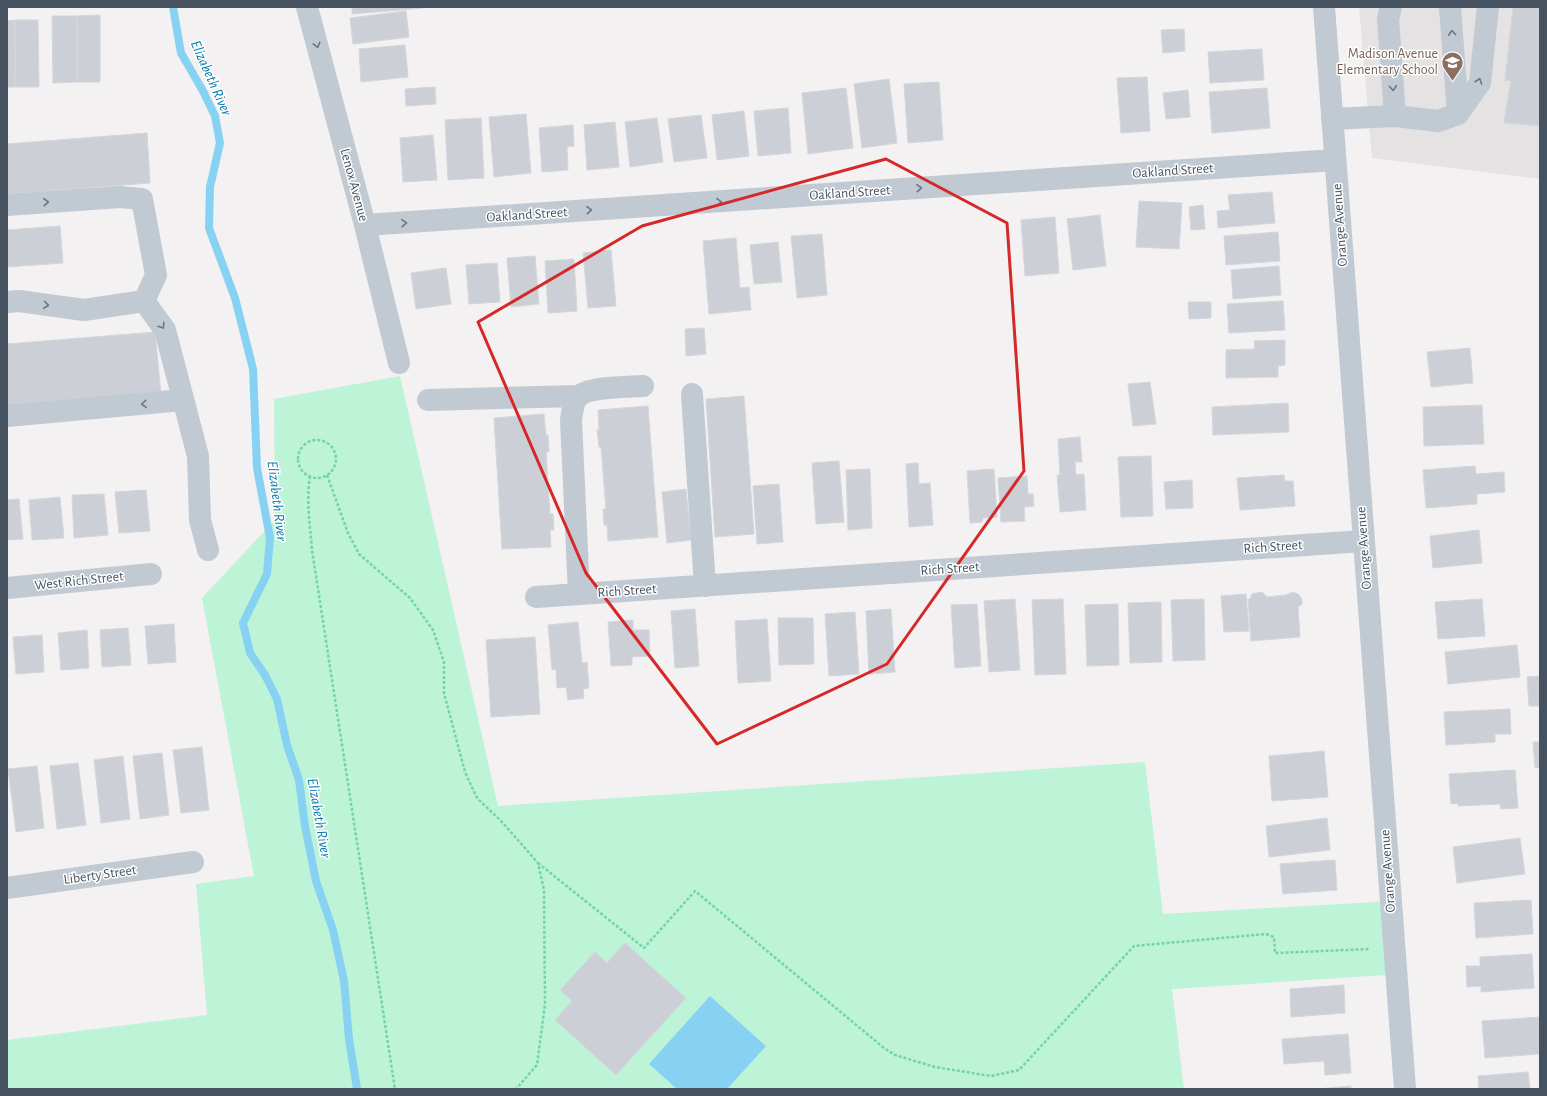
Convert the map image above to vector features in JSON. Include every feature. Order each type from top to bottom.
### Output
[{"type":"street","name":"Lenox Avenue","points":[[306,7],[365,226],[399,363]]},
{"type":"street","name":"Orange Avenue","points":[[1324,7],[1404,1089]]},
{"type":"street","points":[[1391,7],[1388,19],[1395,116]]},
{"type":"street","points":[[1450,7],[1458,114]]},
{"type":"street","points":[[1332,119],[1395,116],[1438,120],[1458,114],[1480,83],[1488,7]]},
{"type":"street","name":"Oakland Street","points":[[365,226],[1335,160]]},
{"type":"street","points":[[7,205],[120,198],[142,199],[156,275],[144,301]]},
{"type":"street","points":[[7,302],[19,301],[84,310],[144,301]]},
{"type":"street","points":[[144,301],[165,330],[198,456],[200,520],[208,550]]},
{"type":"street","points":[[428,400],[578,396],[590,390],[643,386]]},
{"type":"street","points":[[692,394],[705,586]]},
{"type":"street","points":[[578,396],[573,408],[571,420],[579,594]]},
{"type":"street","points":[[7,416],[183,400]]},
{"type":"street","name":"Rich Street","points":[[536,597],[1364,541]]},
{"type":"street","name":"West Rich Street","points":[[7,588],[151,574]]},
{"type":"street","name":"Liberty Street","points":[[7,888],[193,862]]},
{"type":"path","points":[[315,441],[325,442],[334,452],[334,466],[327,475],[321,478],[305,475],[300,469],[298,460],[299,453],[305,445],[315,441]]},
{"type":"path","points":[[327,475],[348,533],[359,554],[410,598],[433,630],[444,662],[444,693],[465,772],[477,798],[502,822],[538,863],[644,948],[696,891],[878,1043],[895,1055],[935,1067],[991,1076],[1019,1070],[1134,946],[1266,934],[1274,937],[1275,952],[1394,948]]},
{"type":"path","points":[[310,476],[308,510],[312,550],[395,1089]]},
{"type":"path","points":[[516,1089],[537,1065],[545,1004],[544,890],[538,863]]},
{"type":"highlighted area","points":[[886,159],[1007,223],[1024,471],[887,664],[717,744],[586,573],[478,322],[642,226]]},
{"type":"shaded area","name":"Madison Avenue Elementary School","points":[[1359,7],[1540,7],[1540,179],[1372,158]]},
{"type":"green space","points":[[400,376],[498,806],[1145,762],[1163,914],[1394,901],[1401,974],[1172,989],[1184,1089],[7,1089],[7,1040],[207,1015],[196,884],[254,876],[202,598],[275,520],[274,399]]},
{"type":"water","points":[[710,996],[766,1046],[727,1089],[677,1089],[649,1064]]},
{"type":"building","points":[[352,7],[423,7],[423,8],[352,14]]},
{"type":"building","points":[[1513,7],[1540,7],[1540,126],[1504,123],[1511,80],[1505,81]]},
{"type":"building","points":[[406,11],[409,37],[353,44],[350,18]]},
{"type":"building","points":[[100,15],[100,82],[77,82],[77,16]]},
{"type":"building","points":[[52,16],[77,16],[77,82],[53,83]]},
{"type":"building","points":[[15,20],[38,20],[39,87],[16,87]]},
{"type":"building","points":[[15,20],[16,87],[7,87],[7,21]]},
{"type":"building","points":[[1184,29],[1185,51],[1163,53],[1161,30]]},
{"type":"building","points":[[405,45],[408,77],[361,82],[359,49]]},
{"type":"building","points":[[1262,49],[1264,80],[1210,83],[1208,52]]},
{"type":"building","points":[[1147,77],[1150,131],[1121,133],[1117,78]]},
{"type":"building","points":[[889,79],[897,143],[862,148],[854,84]]},
{"type":"building","points":[[939,82],[943,140],[908,143],[904,84]]},
{"type":"building","points":[[435,87],[436,104],[406,106],[405,89]]},
{"type":"building","points":[[846,88],[853,148],[808,154],[802,93]]},
{"type":"building","points":[[1267,88],[1270,128],[1212,133],[1209,92]]},
{"type":"building","points":[[1188,90],[1190,117],[1166,119],[1163,93]]},
{"type":"building","points":[[788,108],[791,153],[758,156],[754,111]]},
{"type":"building","points":[[744,111],[749,156],[717,160],[712,115]]},
{"type":"building","points":[[526,114],[531,173],[494,177],[489,117]]},
{"type":"building","points":[[701,115],[707,158],[674,162],[668,119]]},
{"type":"building","points":[[481,118],[484,178],[448,180],[445,120]]},
{"type":"building","points":[[657,118],[663,162],[630,167],[625,122]]},
{"type":"building","points":[[615,122],[619,167],[587,170],[584,125]]},
{"type":"building","points":[[573,125],[574,146],[567,147],[568,170],[542,172],[539,128]]},
{"type":"building","points":[[147,133],[150,183],[7,194],[7,144]]},
{"type":"building","points":[[433,135],[437,180],[403,182],[400,138]]},
{"type":"building","points":[[1272,192],[1275,223],[1218,228],[1217,211],[1230,210],[1228,195]]},
{"type":"building","points":[[1139,201],[1182,203],[1179,249],[1136,247]]},
{"type":"building","points":[[1203,205],[1205,229],[1191,230],[1189,207]]},
{"type":"building","points":[[1100,215],[1106,266],[1073,270],[1067,219]]},
{"type":"building","points":[[1055,217],[1059,273],[1025,276],[1021,220]]},
{"type":"building","points":[[60,226],[63,263],[7,267],[7,230]]},
{"type":"building","points":[[1278,232],[1280,261],[1226,265],[1224,236]]},
{"type":"building","points":[[822,234],[827,295],[797,298],[791,236]]},
{"type":"building","points":[[736,238],[740,288],[749,287],[751,310],[709,314],[703,241]]},
{"type":"building","points":[[778,242],[782,282],[754,284],[750,245]]},
{"type":"building","points":[[611,250],[616,306],[588,308],[583,253]]},
{"type":"building","points":[[535,256],[539,304],[511,307],[507,258]]},
{"type":"building","points":[[574,259],[577,311],[548,313],[545,261]]},
{"type":"building","points":[[497,263],[500,302],[469,304],[466,265]]},
{"type":"building","points":[[1279,266],[1281,295],[1233,299],[1231,270]]},
{"type":"building","points":[[446,268],[451,304],[416,309],[411,273]]},
{"type":"building","points":[[1283,301],[1285,330],[1229,333],[1227,304]]},
{"type":"building","points":[[1188,302],[1211,302],[1211,318],[1189,319]]},
{"type":"building","points":[[704,328],[706,354],[686,356],[685,329]]},
{"type":"building","points":[[155,332],[161,394],[7,407],[7,344]]},
{"type":"building","points":[[1285,340],[1285,365],[1278,366],[1278,377],[1226,378],[1226,350],[1255,349],[1254,341]]},
{"type":"building","points":[[1470,348],[1473,383],[1431,387],[1427,352]]},
{"type":"building","points":[[1150,382],[1156,424],[1133,426],[1128,384]]},
{"type":"building","points":[[744,396],[754,534],[715,537],[706,399]]},
{"type":"building","points":[[1288,403],[1289,432],[1213,435],[1212,407]]},
{"type":"building","points":[[1482,405],[1484,444],[1424,446],[1423,407]]},
{"type":"building","points":[[648,406],[658,537],[608,541],[607,525],[604,525],[603,509],[606,509],[601,447],[599,447],[597,430],[599,430],[598,410]]},
{"type":"building","points":[[544,414],[546,436],[548,435],[549,452],[546,452],[550,514],[553,514],[554,530],[550,530],[551,547],[502,549],[494,418]]},
{"type":"building","points":[[1080,437],[1082,462],[1075,462],[1076,475],[1084,474],[1086,510],[1060,512],[1057,475],[1060,475],[1058,439]]},
{"type":"building","points":[[1151,456],[1153,516],[1121,517],[1118,457]]},
{"type":"building","points":[[839,461],[844,522],[816,524],[812,463]]},
{"type":"building","points":[[918,463],[919,484],[930,483],[933,525],[909,527],[906,464]]},
{"type":"building","points":[[1475,466],[1476,474],[1504,472],[1505,492],[1477,494],[1477,504],[1426,508],[1423,470]]},
{"type":"building","points":[[870,469],[872,528],[848,530],[846,470]]},
{"type":"building","points":[[994,469],[997,517],[983,518],[982,522],[970,523],[967,471]]},
{"type":"building","points":[[1284,475],[1285,481],[1293,481],[1295,506],[1240,510],[1237,478]]},
{"type":"building","points":[[1027,476],[1028,494],[1033,494],[1034,506],[1024,507],[1025,521],[1001,522],[998,478]]},
{"type":"building","points":[[1192,480],[1193,508],[1166,509],[1164,482]]},
{"type":"building","points":[[779,484],[783,542],[757,544],[753,486]]},
{"type":"building","points":[[686,489],[691,540],[667,543],[662,492]]},
{"type":"building","points":[[146,490],[150,531],[119,533],[115,492]]},
{"type":"building","points":[[104,494],[108,535],[74,538],[72,495]]},
{"type":"building","points":[[60,497],[64,538],[32,540],[29,500]]},
{"type":"building","points":[[19,499],[23,539],[7,540],[7,500]]},
{"type":"building","points":[[1479,530],[1482,563],[1433,568],[1430,536]]},
{"type":"building","points":[[1262,592],[1267,597],[1286,595],[1292,592],[1298,594],[1302,599],[1302,604],[1298,607],[1300,637],[1251,641],[1248,599],[1250,599],[1252,594]]},
{"type":"building","points":[[1246,594],[1249,631],[1224,632],[1221,596]]},
{"type":"building","points":[[1015,599],[1020,670],[989,672],[984,601]]},
{"type":"building","points":[[1063,599],[1066,674],[1035,675],[1032,600]]},
{"type":"building","points":[[1204,599],[1205,660],[1173,661],[1171,600]]},
{"type":"building","points":[[1482,599],[1485,636],[1438,639],[1435,602]]},
{"type":"building","points":[[1161,602],[1162,662],[1130,663],[1128,603]]},
{"type":"building","points":[[977,604],[981,666],[955,668],[951,605]]},
{"type":"building","points":[[1118,604],[1119,665],[1087,666],[1085,605]]},
{"type":"building","points":[[695,609],[699,666],[675,668],[671,611]]},
{"type":"building","points":[[891,609],[895,672],[869,674],[866,611]]},
{"type":"building","points":[[855,612],[859,674],[829,676],[825,614]]},
{"type":"building","points":[[778,618],[813,618],[814,664],[779,665]]},
{"type":"building","points":[[767,619],[771,681],[738,683],[735,621]]},
{"type":"building","points":[[633,620],[633,630],[649,630],[650,656],[632,657],[632,665],[611,666],[608,622]]},
{"type":"building","points":[[578,622],[582,663],[587,662],[589,688],[583,689],[584,698],[568,700],[566,687],[557,688],[556,669],[552,670],[548,625]]},
{"type":"building","points":[[174,624],[176,662],[148,664],[145,626]]},
{"type":"building","points":[[128,628],[131,665],[102,667],[100,630]]},
{"type":"building","points":[[87,630],[89,668],[61,670],[58,633]]},
{"type":"building","points":[[42,635],[44,672],[16,674],[13,637]]},
{"type":"building","points":[[535,637],[540,714],[491,717],[486,640]]},
{"type":"building","points":[[1517,645],[1520,677],[1448,684],[1445,652]]},
{"type":"building","points":[[1540,676],[1540,706],[1529,706],[1527,677]]},
{"type":"building","points":[[1510,709],[1511,734],[1495,734],[1495,742],[1446,745],[1444,712]]},
{"type":"building","points":[[1533,742],[1540,742],[1540,767],[1535,768]]},
{"type":"building","points":[[202,747],[209,810],[181,813],[173,750]]},
{"type":"building","points":[[1324,751],[1328,797],[1272,801],[1269,756]]},
{"type":"building","points":[[162,753],[169,815],[140,819],[133,756]]},
{"type":"building","points":[[123,756],[130,819],[101,823],[94,760]]},
{"type":"building","points":[[78,763],[86,825],[57,829],[50,766]]},
{"type":"building","points":[[37,766],[44,828],[16,832],[8,769]]},
{"type":"building","points":[[1515,770],[1518,808],[1501,809],[1500,804],[1458,806],[1458,803],[1451,804],[1449,774]]},
{"type":"building","points":[[1327,818],[1330,850],[1269,857],[1266,826]]},
{"type":"building","points":[[1520,838],[1525,874],[1457,883],[1453,847]]},
{"type":"building","points":[[1335,860],[1337,890],[1283,894],[1280,864]]},
{"type":"building","points":[[1531,900],[1533,934],[1476,938],[1474,903]]},
{"type":"building","points":[[625,943],[686,998],[616,1075],[555,1020],[572,1001],[560,990],[595,952],[607,963]]},
{"type":"building","points":[[1532,954],[1534,988],[1481,992],[1481,986],[1467,987],[1466,966],[1480,966],[1480,957]]},
{"type":"building","points":[[1344,985],[1345,1013],[1291,1017],[1290,989]]},
{"type":"building","points":[[1540,1017],[1540,1054],[1485,1058],[1482,1021]]},
{"type":"building","points":[[1348,1034],[1351,1073],[1325,1075],[1324,1061],[1284,1064],[1282,1039]]},
{"type":"building","points":[[1528,1072],[1530,1089],[1479,1089],[1478,1076]]},
{"type":"building","points":[[1351,1086],[1351,1089],[1317,1089]]},
{"type":"waterway","name":"Elizabeth River","points":[[173,7],[181,53],[203,91],[215,116],[220,143],[210,187],[209,228],[235,298],[253,369],[257,468],[270,538],[267,574],[243,623],[250,653],[265,675],[277,699],[287,745],[299,780],[305,826],[316,881],[333,930],[344,981],[349,1039],[357,1089]]},
{"type":"place","name":"Madison Avenue Elementary School","points":[[1453,82]]}]
